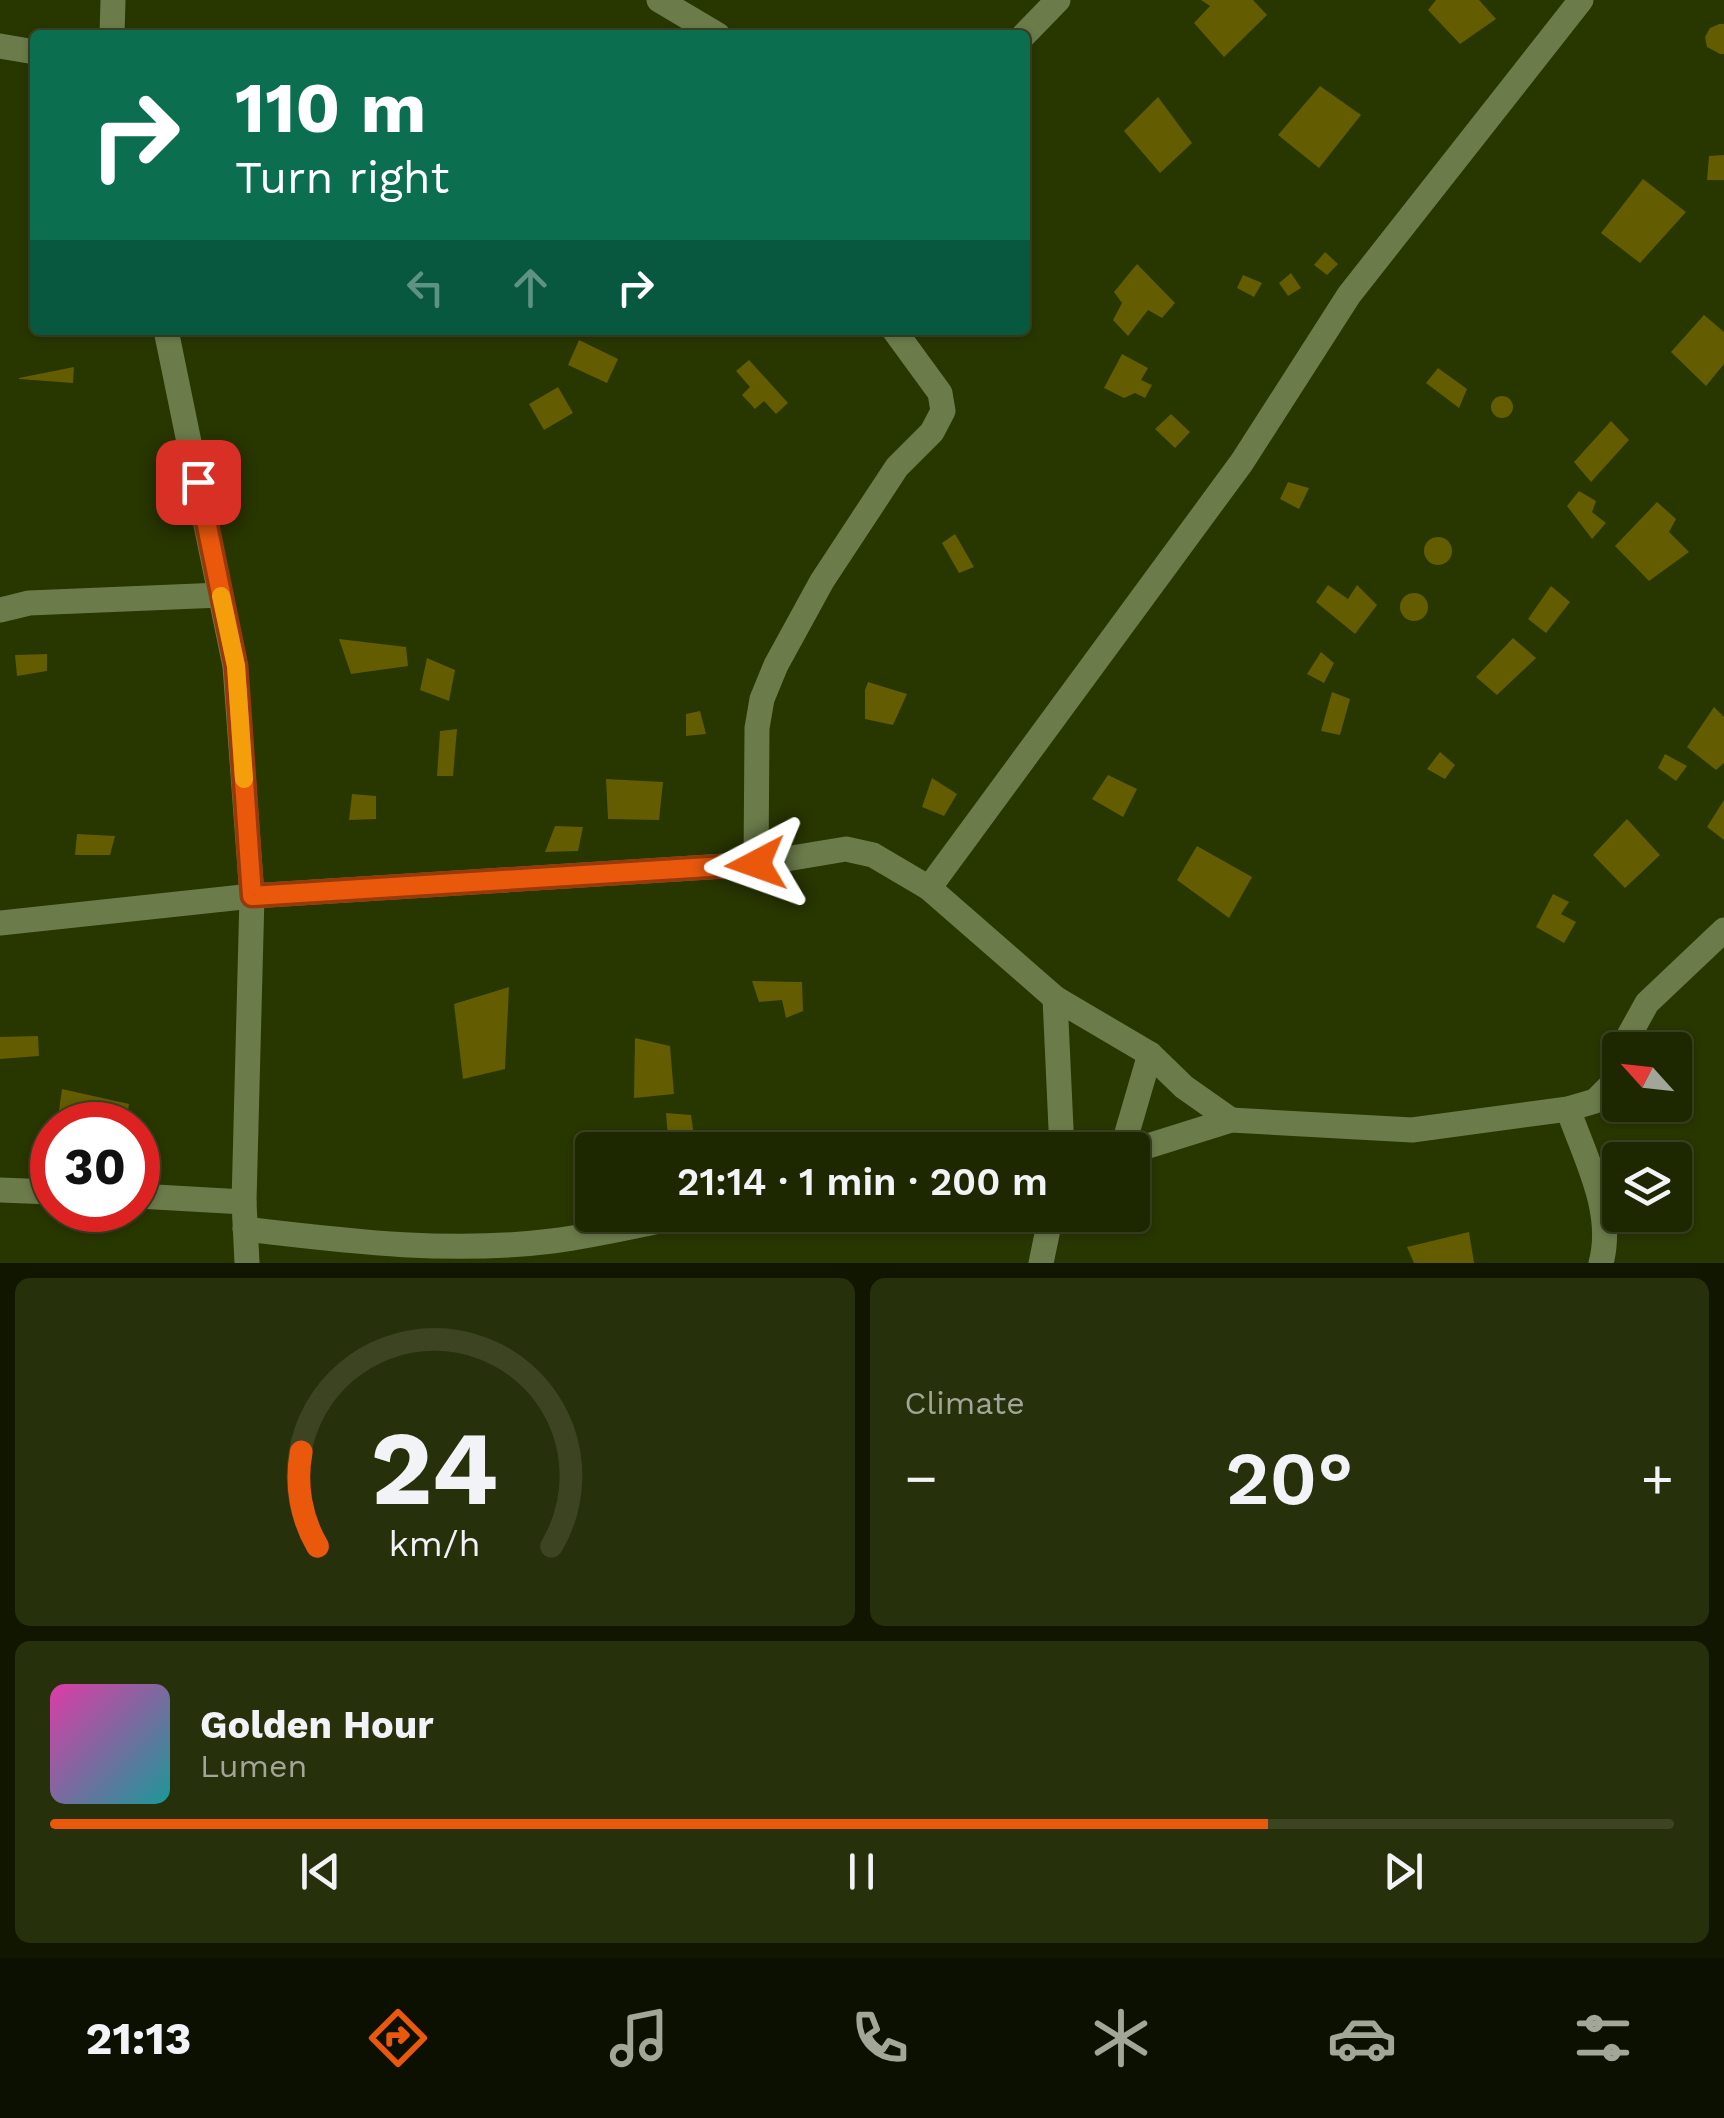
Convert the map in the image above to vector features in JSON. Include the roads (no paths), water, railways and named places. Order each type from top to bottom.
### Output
[{"type":"street","points":[[112,30],[113,0]]},
{"type":"street","points":[[659,0],[710,30]]},
{"type":"street","points":[[1029,30],[1058,0]]},
{"type":"street","points":[[930,888],[1242,462],[1349,295],[1581,0]]},
{"type":"street","points":[[0,46],[30,51]]},
{"type":"street","points":[[167,335],[236,666],[252,896],[244,1202],[247,1263]]},
{"type":"street","points":[[756,864],[756,728],[762,698],[822,581],[896,467],[932,432],[943,411],[940,393],[898,335]]},
{"type":"street","points":[[0,610],[29,603],[221,595]]},
{"type":"street","points":[[0,924],[252,896],[756,864],[846,848],[873,855],[930,888],[1055,998],[1150,1054],[1184,1087],[1231,1120]]},
{"type":"street","points":[[1631,1032],[1647,1003],[1724,930]]},
{"type":"street","points":[[1055,998],[1061,1132]]},
{"type":"street","points":[[1127,1132],[1150,1054]]},
{"type":"street","points":[[1150,1145],[1231,1120],[1412,1130],[1568,1109],[1595,1101],[1602,1094]]},
{"type":"street","points":[[1568,1109],[1605,1215],[1607,1243],[1601,1263]]},
{"type":"street","points":[[0,1190],[30,1191]]},
{"type":"street","points":[[160,1197],[244,1202]]},
{"type":"street","points":[[245,1229],[390,1246],[552,1252],[626,1232]]},
{"type":"street","points":[[1041,1263],[1047,1232]]}]
